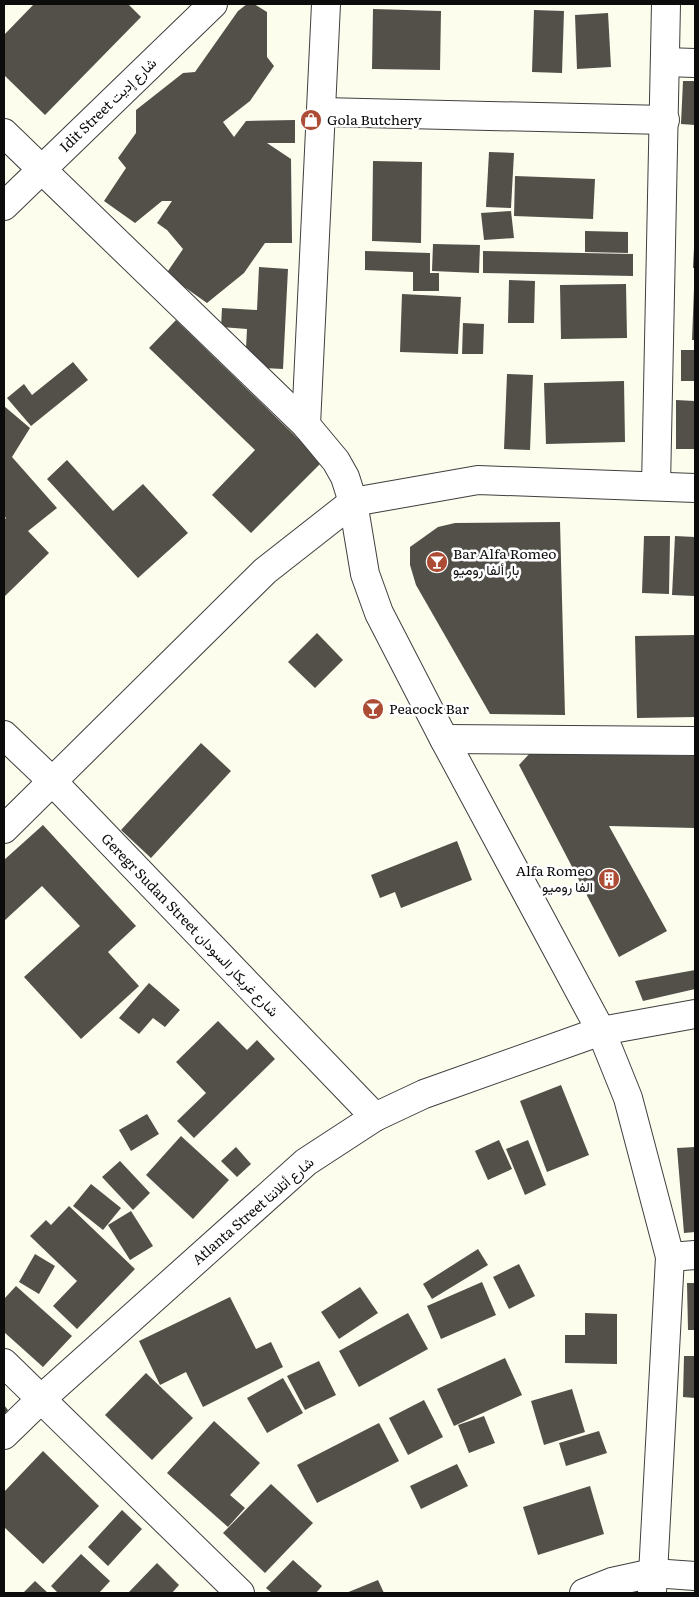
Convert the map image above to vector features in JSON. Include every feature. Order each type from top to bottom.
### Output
[{"type":"street","name":"Idit Street شارع إديت","points":[[4,206],[214,4]]},
{"type":"street","points":[[306,425],[326,4]]},
{"type":"street","points":[[656,486],[666,4]]},
{"type":"street","points":[[665,62],[695,63]]},
{"type":"street","points":[[322,112],[665,120]]},
{"type":"street","points":[[4,133],[306,425],[336,461],[345,476],[353,502],[365,574],[376,605],[444,739],[601,1031],[628,1098],[683,1256],[653,1583]]},
{"type":"street","points":[[4,829],[265,571],[353,502],[478,480],[695,488]]},
{"type":"street","name":"Geregr Sudan Street شارع غريكار السودان","points":[[4,735],[52,781],[375,1117]]},
{"type":"street","points":[[444,739],[695,741]]},
{"type":"street","name":"Atlanta Street شارع أتلانتا","points":[[4,1435],[40,1400],[306,1162],[375,1117],[424,1094],[601,1031],[695,1014]]},
{"type":"street","points":[[4,1363],[240,1593]]},
{"type":"street","points":[[584,1593],[612,1582],[653,1583],[695,1576]]},
{"type":"building","points":[[34,4],[128,4],[141,17],[45,115],[4,75],[4,35]]},
{"type":"building","points":[[247,4],[254,4],[267,12],[267,57],[274,66],[250,101],[223,122],[234,137],[246,121],[295,120],[295,143],[267,143],[291,159],[292,243],[265,243],[244,273],[207,303],[166,274],[183,249],[167,230],[157,223],[172,201],[162,201],[135,223],[104,201],[126,168],[118,158],[136,133],[136,110],[183,73],[195,72],[238,11]]},
{"type":"building","points":[[373,9],[441,11],[440,70],[372,69]]},
{"type":"building","points":[[534,10],[564,11],[562,73],[532,72]]},
{"type":"building","points":[[608,13],[611,67],[577,69],[575,15]]},
{"type":"building","points":[[683,81],[695,81],[695,125],[681,124]]},
{"type":"building","points":[[489,152],[514,153],[511,208],[486,207]]},
{"type":"building","points":[[373,161],[422,162],[421,243],[372,241]]},
{"type":"building","points":[[515,176],[595,179],[593,219],[514,216]]},
{"type":"building","points":[[511,211],[514,238],[484,240],[481,213]]},
{"type":"building","points":[[585,231],[628,232],[628,253],[585,252]]},
{"type":"building","points":[[433,244],[480,245],[479,273],[432,271]]},
{"type":"building","points":[[694,248],[695,268],[693,268]]},
{"type":"building","points":[[365,251],[430,253],[430,273],[439,273],[439,291],[413,291],[413,272],[365,270]]},
{"type":"building","points":[[483,251],[633,254],[633,276],[483,273]]},
{"type":"building","points":[[259,267],[288,269],[283,369],[245,367],[247,329],[221,327],[222,308],[257,310]]},
{"type":"building","points":[[509,280],[535,281],[534,323],[508,323]]},
{"type":"building","points":[[626,284],[627,338],[561,339],[560,285]]},
{"type":"building","points":[[694,289],[695,340],[692,340]]},
{"type":"building","points":[[402,294],[461,297],[458,354],[400,352]]},
{"type":"building","points":[[176,320],[322,462],[251,533],[212,495],[255,450],[149,348]]},
{"type":"building","points":[[463,323],[484,324],[483,354],[462,354]]},
{"type":"building","points":[[681,350],[695,350],[695,381],[681,381]]},
{"type":"building","points":[[73,362],[88,380],[31,426],[7,398],[24,384],[32,395]]},
{"type":"building","points":[[507,374],[533,375],[530,450],[504,449]]},
{"type":"building","points":[[624,381],[625,442],[546,444],[544,383]]},
{"type":"building","points":[[676,400],[695,401],[695,449],[676,449]]},
{"type":"building","points":[[4,406],[30,428],[12,457],[57,508],[28,531],[49,553],[4,597],[4,520],[6,518],[4,516]]},
{"type":"building","points":[[67,460],[113,511],[143,484],[188,533],[138,578],[47,479]]},
{"type":"building","points":[[560,522],[565,715],[490,714],[416,585],[410,565],[410,547],[438,527],[455,523]]},
{"type":"building","points":[[644,536],[670,536],[669,594],[642,593]]},
{"type":"building","points":[[675,536],[695,537],[695,596],[672,595]]},
{"type":"building","points":[[317,633],[343,660],[315,688],[288,662]]},
{"type":"building","points":[[695,635],[695,717],[637,718],[635,636]]},
{"type":"building","points":[[201,743],[231,771],[151,858],[121,830]]},
{"type":"building","name":"Alfa Romeo الفا روميو","points":[[531,752],[695,756],[695,828],[609,826],[667,931],[619,957],[519,765]]},
{"type":"building","points":[[43,825],[136,926],[108,952],[139,986],[81,1039],[24,977],[80,926],[42,886],[4,921],[4,860]]},
{"type":"building","points":[[457,841],[472,880],[401,908],[395,892],[380,898],[371,875]]},
{"type":"building","points":[[695,970],[695,989],[643,1001],[635,981]]},
{"type":"building","points":[[149,983],[180,1010],[165,1027],[153,1018],[139,1034],[119,1018]]},
{"type":"building","points":[[218,1021],[247,1050],[257,1040],[275,1059],[194,1138],[177,1121],[206,1093],[176,1062]]},
{"type":"building","points":[[561,1085],[589,1155],[547,1172],[520,1101]]},
{"type":"building","points":[[147,1114],[159,1134],[131,1151],[119,1130]]},
{"type":"building","points":[[181,1136],[229,1180],[193,1219],[146,1175]]},
{"type":"building","points":[[499,1140],[512,1169],[488,1180],[475,1151]]},
{"type":"building","points":[[528,1140],[546,1185],[525,1195],[506,1149]]},
{"type":"building","points":[[236,1147],[251,1164],[237,1177],[221,1161]]},
{"type":"building","points":[[695,1147],[695,1232],[684,1233],[677,1148]]},
{"type":"building","points":[[120,1161],[150,1193],[133,1210],[102,1177]]},
{"type":"building","points":[[91,1184],[121,1208],[103,1230],[73,1206]]},
{"type":"building","points":[[69,1206],[135,1269],[77,1329],[53,1306],[77,1281],[30,1236],[46,1220],[51,1225]]},
{"type":"building","points":[[131,1211],[153,1246],[130,1260],[108,1225]]},
{"type":"building","points":[[478,1249],[488,1265],[432,1299],[423,1284]]},
{"type":"building","points":[[35,1254],[55,1266],[39,1294],[19,1282]]},
{"type":"building","points":[[519,1264],[535,1296],[509,1309],[493,1277]]},
{"type":"building","points":[[482,1282],[496,1315],[441,1339],[427,1306]]},
{"type":"building","points":[[687,1283],[695,1283],[695,1330],[688,1330]]},
{"type":"building","points":[[16,1286],[72,1336],[43,1367],[4,1332],[4,1299]]},
{"type":"building","points":[[360,1287],[378,1313],[339,1339],[321,1312]]},
{"type":"building","points":[[230,1297],[256,1349],[271,1342],[283,1367],[203,1407],[186,1372],[160,1385],[139,1341]]},
{"type":"building","points":[[408,1313],[428,1349],[359,1387],[339,1351]]},
{"type":"building","points":[[585,1313],[617,1314],[617,1364],[565,1363],[565,1335],[585,1335]]},
{"type":"building","points":[[684,1356],[695,1356],[695,1398],[683,1397]]},
{"type":"building","points":[[505,1358],[522,1395],[454,1426],[437,1389]]},
{"type":"building","points":[[319,1361],[336,1395],[305,1410],[287,1376]]},
{"type":"building","points":[[146,1373],[193,1418],[152,1460],[105,1415]]},
{"type":"building","points":[[283,1378],[303,1413],[267,1433],[247,1398]]},
{"type":"building","points":[[572,1389],[585,1432],[544,1445],[531,1401]]},
{"type":"building","points":[[424,1400],[443,1437],[408,1455],[389,1418]]},
{"type":"building","points":[[4,1405],[8,1410],[4,1415]]},
{"type":"building","points":[[484,1416],[495,1443],[469,1453],[458,1425]]},
{"type":"building","points":[[214,1421],[260,1463],[230,1495],[245,1508],[228,1527],[167,1473]]},
{"type":"building","points":[[379,1423],[399,1461],[317,1503],[297,1465]]},
{"type":"building","points":[[599,1431],[607,1453],[566,1466],[559,1443]]},
{"type":"building","points":[[43,1451],[99,1506],[43,1564],[4,1527],[4,1492]]},
{"type":"building","points":[[457,1464],[468,1486],[421,1509],[410,1486]]},
{"type":"building","points":[[271,1484],[313,1523],[265,1573],[223,1533]]},
{"type":"building","points":[[590,1486],[604,1534],[538,1555],[523,1507]]},
{"type":"building","points":[[122,1510],[142,1529],[108,1566],[88,1547]]},
{"type":"building","points":[[81,1554],[110,1581],[99,1593],[58,1593],[51,1586]]},
{"type":"building","points":[[293,1560],[322,1586],[316,1593],[272,1593],[266,1588]]},
{"type":"building","points":[[157,1563],[179,1585],[172,1593],[128,1593]]},
{"type":"building","points":[[378,1580],[384,1593],[346,1593]]},
{"type":"building","points":[[35,1581],[48,1593],[23,1593]]},
{"type":"place","name":"Gola Butchery","points":[[311,120]]},
{"type":"place","name":"Bar Alfa Romeo بار ألفا روميو","points":[[437,562]]},
{"type":"place","name":"Peacock Bar","points":[[373,709]]},
{"type":"place","name":"Alfa Romeo الفا روميو","points":[[609,879]]}]
